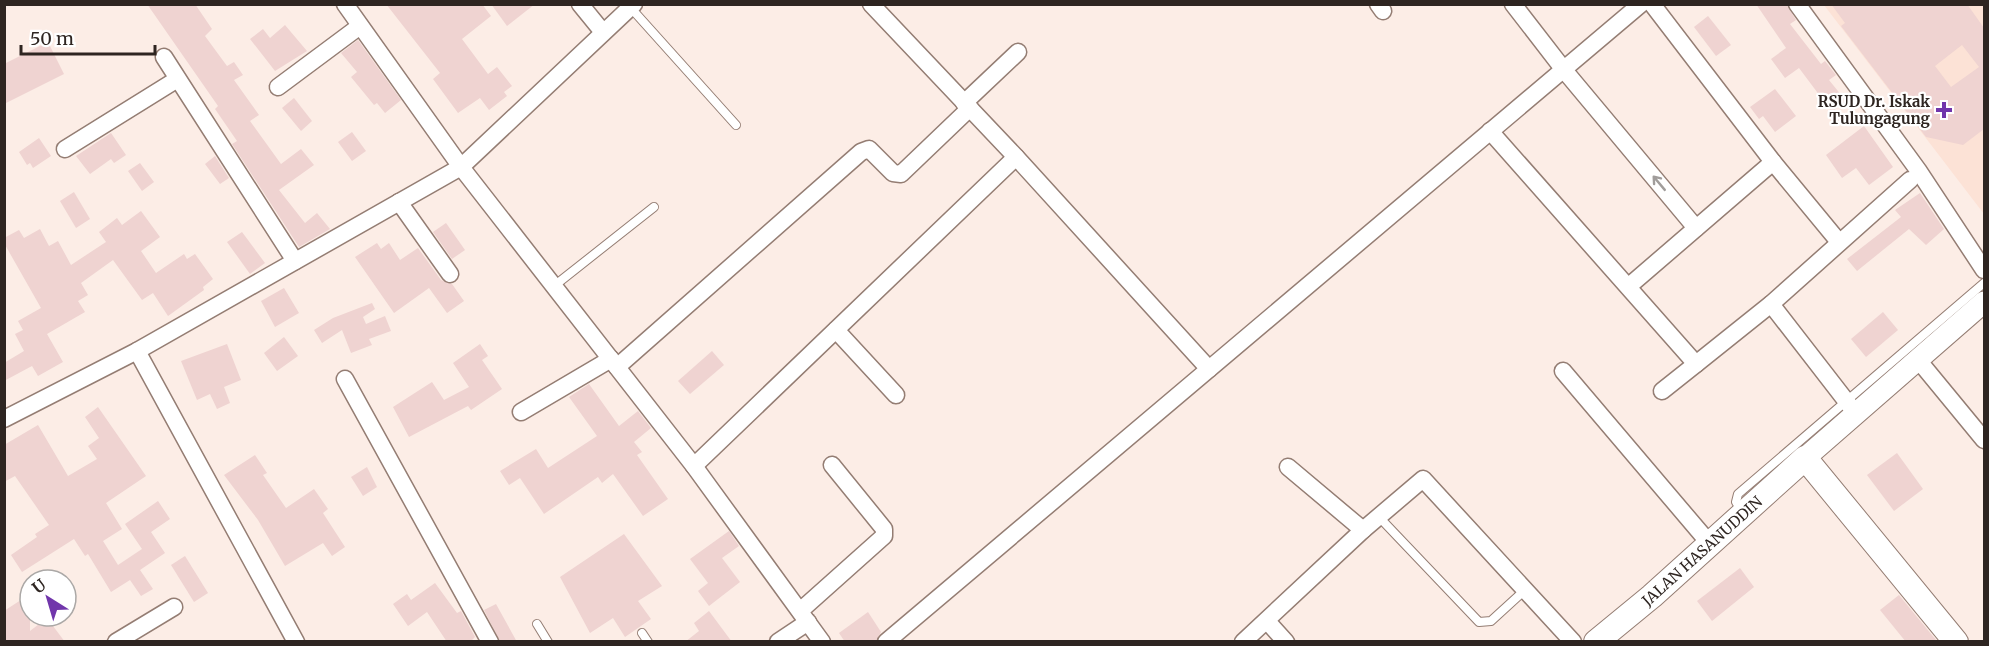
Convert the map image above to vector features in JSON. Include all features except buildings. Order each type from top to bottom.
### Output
[{"type":"main road","name":"JALAN HASANUDDIN","points":[[1596,642],[1805,458]]},
{"type":"main road","points":[[1805,458],[1956,642]]},
{"type":"street","points":[[345,4],[460,167],[694,466],[822,642]]},
{"type":"street","points":[[580,4],[602,31]]},
{"type":"street","points":[[871,4],[1016,157],[1209,369]]},
{"type":"street","points":[[1513,4],[1564,70],[1696,228]]},
{"type":"street","points":[[886,642],[1641,4]]},
{"type":"street","points":[[1652,4],[1773,162],[1839,242]]},
{"type":"street","points":[[1797,4],[1918,170],[1984,270]]},
{"type":"street","points":[[4,419],[137,351],[460,167],[602,31],[632,6]]},
{"type":"street","points":[[278,87],[360,26]]},
{"type":"street","points":[[521,412],[614,363],[861,152],[869,149],[893,173],[901,174],[1018,52]]},
{"type":"street","points":[[164,57],[176,80],[295,261]]},
{"type":"street","points":[[65,149],[176,80]]},
{"type":"street","points":[[1490,131],[1696,364]]},
{"type":"street","points":[[694,466],[1016,157]]},
{"type":"street","points":[[1629,286],[1773,162]]},
{"type":"street","points":[[1662,391],[1771,304],[1910,180]]},
{"type":"street","points":[[399,202],[450,274]]},
{"type":"street","points":[[1805,458],[1852,408],[1919,361],[1984,302]]},
{"type":"street","points":[[1771,304],[1852,408]]},
{"type":"street","points":[[836,330],[896,395]]},
{"type":"street","points":[[137,351],[296,642]]},
{"type":"street","points":[[1919,361],[1984,440]]},
{"type":"street","points":[[1563,371],[1710,544]]},
{"type":"street","points":[[345,379],[490,642]]},
{"type":"street","points":[[778,642],[884,536],[884,529],[831,465]]},
{"type":"street","points":[[1288,467],[1363,530]]},
{"type":"street","points":[[1243,642],[1363,530],[1422,480],[1425,480],[1573,642]]},
{"type":"street","points":[[116,642],[174,607]]},
{"type":"street","points":[[1267,621],[1286,642]]},
{"type":"lane","points":[[632,6],[736,125]]},
{"type":"lane","points":[[554,286],[654,207]]},
{"type":"lane","points":[[1744,514],[1736,502],[1738,494],[1852,408],[1984,283]]},
{"type":"lane","points":[[1379,517],[1479,622],[1491,621],[1526,590]]},
{"type":"lane","points":[[537,624],[548,642]]},
{"type":"lane","points":[[642,633],[648,642]]},
{"type":"shaded area","name":"RSUD Dr. Iskak Tulungagung","points":[[1824,5],[1984,5],[1984,214]]},
{"type":"place","name":"RSUD Dr. Iskak Tulungagung","points":[[1944,110]]}]
